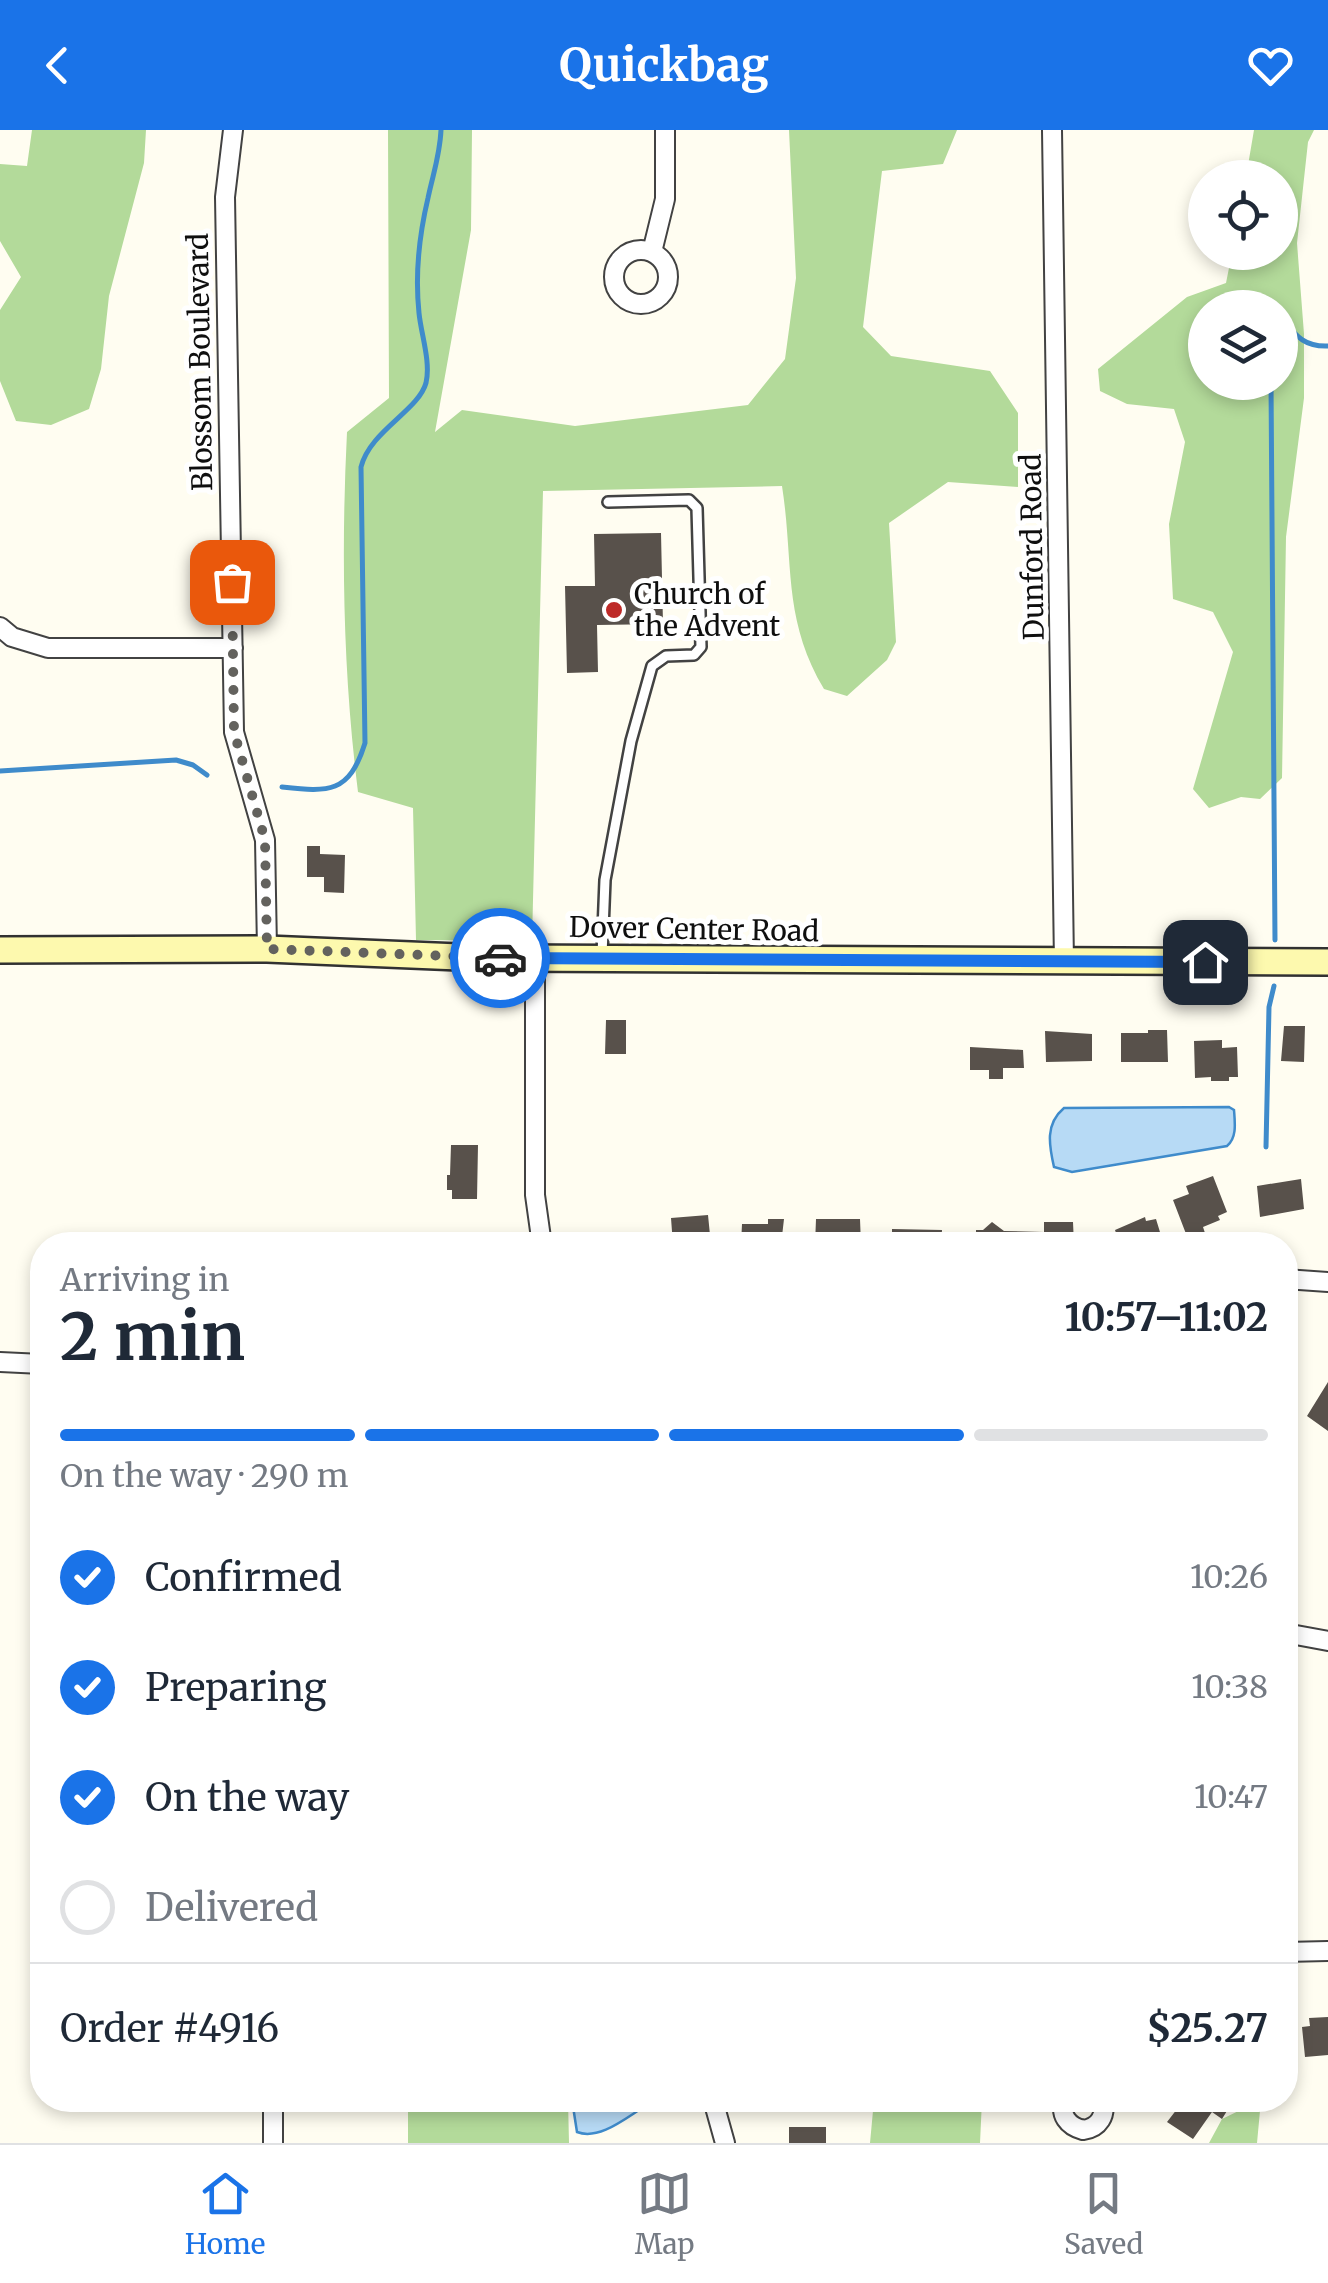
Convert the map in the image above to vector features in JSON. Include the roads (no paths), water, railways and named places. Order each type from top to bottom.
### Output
[{"type":"street","name":"Blossom Boulevard","points":[[233,130],[225,198],[234,732],[265,840],[267,949]]},
{"type":"street","points":[[652,252],[665,199],[665,130]]},
{"type":"street","name":"Dunford Road","points":[[1052,130],[1064,963]]},
{"type":"street","points":[[0,628],[12,638],[48,648],[233,648]]},
{"type":"street","name":"Dover Center Road","points":[[0,950],[267,949],[602,958],[1328,962]]},
{"type":"street","points":[[535,957],[534,1195],[540,1232]]},
{"type":"street","points":[[1298,1280],[1328,1282]]},
{"type":"street","points":[[0,1362],[30,1363]]},
{"type":"street","points":[[1298,1635],[1328,1640]]},
{"type":"street","points":[[1298,1952],[1328,1951]]},
{"type":"street","points":[[273,2112],[273,2143]]},
{"type":"street","points":[[716,2112],[725,2143]]},
{"type":"street","points":[[1063,2112],[1067,2122],[1083,2130],[1098,2124],[1103,2112]]},
{"type":"lane","points":[[602,958],[605,880],[631,742],[652,666],[666,656],[694,655],[701,647],[697,508],[689,500],[608,502]]},
{"type":"water","points":[[1064,1108],[1234,1110],[1235,1130],[1227,1146],[1072,1172],[1054,1167],[1051,1128]]},
{"type":"water","points":[[574,2112],[636,2112],[595,2133],[577,2132]]},
{"type":"waterway","points":[[282,787],[335,786],[352,772],[365,743],[361,467],[374,443],[414,403],[426,383],[418,270],[422,227],[441,130]]},
{"type":"waterway","points":[[1298,336],[1305,342],[1328,346]]},
{"type":"waterway","points":[[1271,400],[1275,940]]},
{"type":"waterway","points":[[0,771],[176,760],[207,775]]},
{"type":"waterway","points":[[1266,1147],[1269,1007],[1274,986]]},
{"type":"place","name":"Church of the Advent","points":[[614,610]]}]
